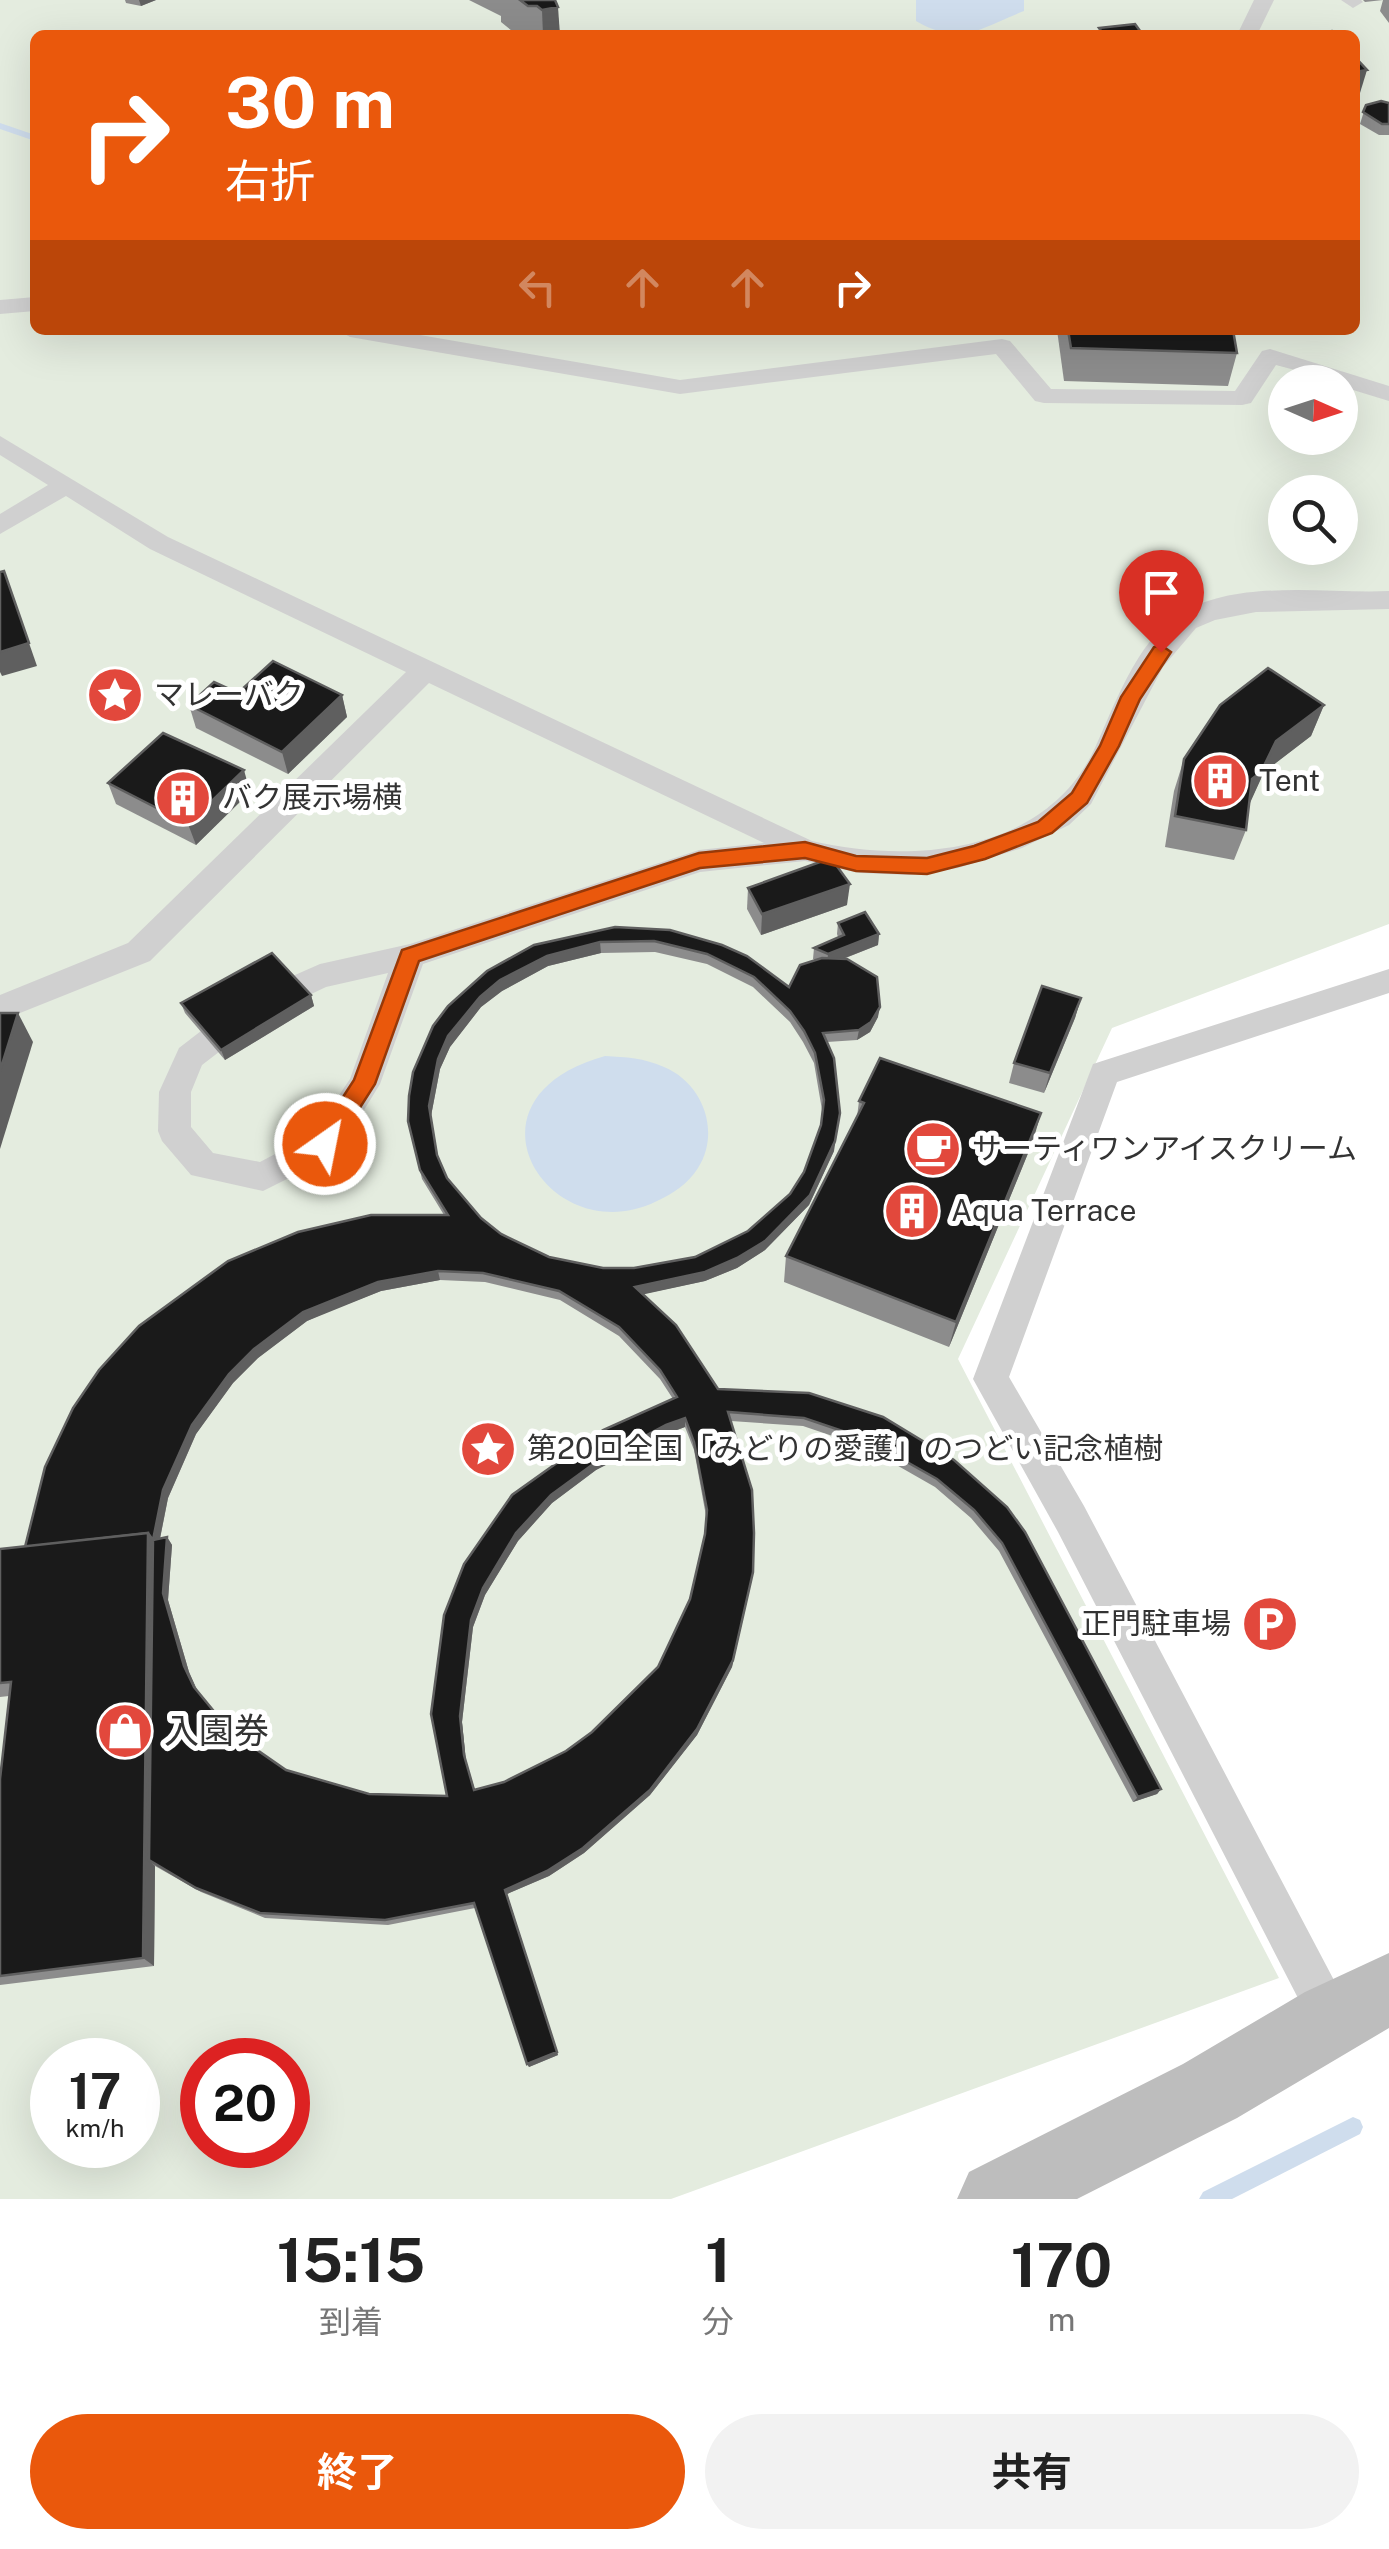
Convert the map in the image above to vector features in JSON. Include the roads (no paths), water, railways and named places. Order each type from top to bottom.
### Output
[{"type":"street","points":[[996,2199],[1210,2092],[1360,2004]]},
{"type":"lane","points":[[1249,30],[1264,0]]},
{"type":"lane","points":[[0,308],[30,305]]},
{"type":"lane","points":[[379,335],[680,386],[919,356],[1003,338],[1044,396],[1242,398],[1270,356],[1389,394]]},
{"type":"lane","points":[[908,335],[919,356]]},
{"type":"lane","points":[[0,444],[159,542],[805,850],[856,864],[927,866],[978,853],[1045,827],[1080,798],[1110,746],[1131,697],[1187,622],[1232,606],[1389,600]]},
{"type":"lane","points":[[0,526],[66,484]]},
{"type":"lane","points":[[0,1008],[139,952],[426,669]]},
{"type":"lane","points":[[410,956],[364,1084],[325,1144],[263,1177],[203,1165],[174,1131],[175,1092],[190,1057],[256,1006],[320,976],[410,956],[699,860],[805,850]]},
{"type":"lane","points":[[1360,2004],[991,1378],[1104,1073],[1389,981]]},
{"type":"water","points":[[916,0],[1024,0],[1024,11],[976,30],[936,30],[916,21]]},
{"type":"water","points":[[605,1056],[649,1062],[678,1074],[698,1096],[708,1124],[705,1154],[689,1179],[657,1201],[618,1212],[582,1207],[553,1190],[533,1165],[525,1135],[533,1104],[558,1077]]},
{"type":"waterway","points":[[0,126],[30,136]]},
{"type":"waterway","points":[[1210,2199],[1353,2127]]},
{"type":"place","name":"マレーバク","points":[[115,695]]},
{"type":"place","name":"Tent","points":[[1220,781]]},
{"type":"place","name":"バク展示場横","points":[[183,798]]},
{"type":"place","name":"サーティワンアイスクリーム","points":[[933,1149]]},
{"type":"place","name":"Aqua Terrace","points":[[912,1211]]},
{"type":"place","name":"第20回全国「みどりの愛護」のつどい記念植樹","points":[[488,1449]]},
{"type":"place","name":"正門駐車場","points":[[1270,1624]]},
{"type":"place","name":"入園券","points":[[125,1731]]}]
